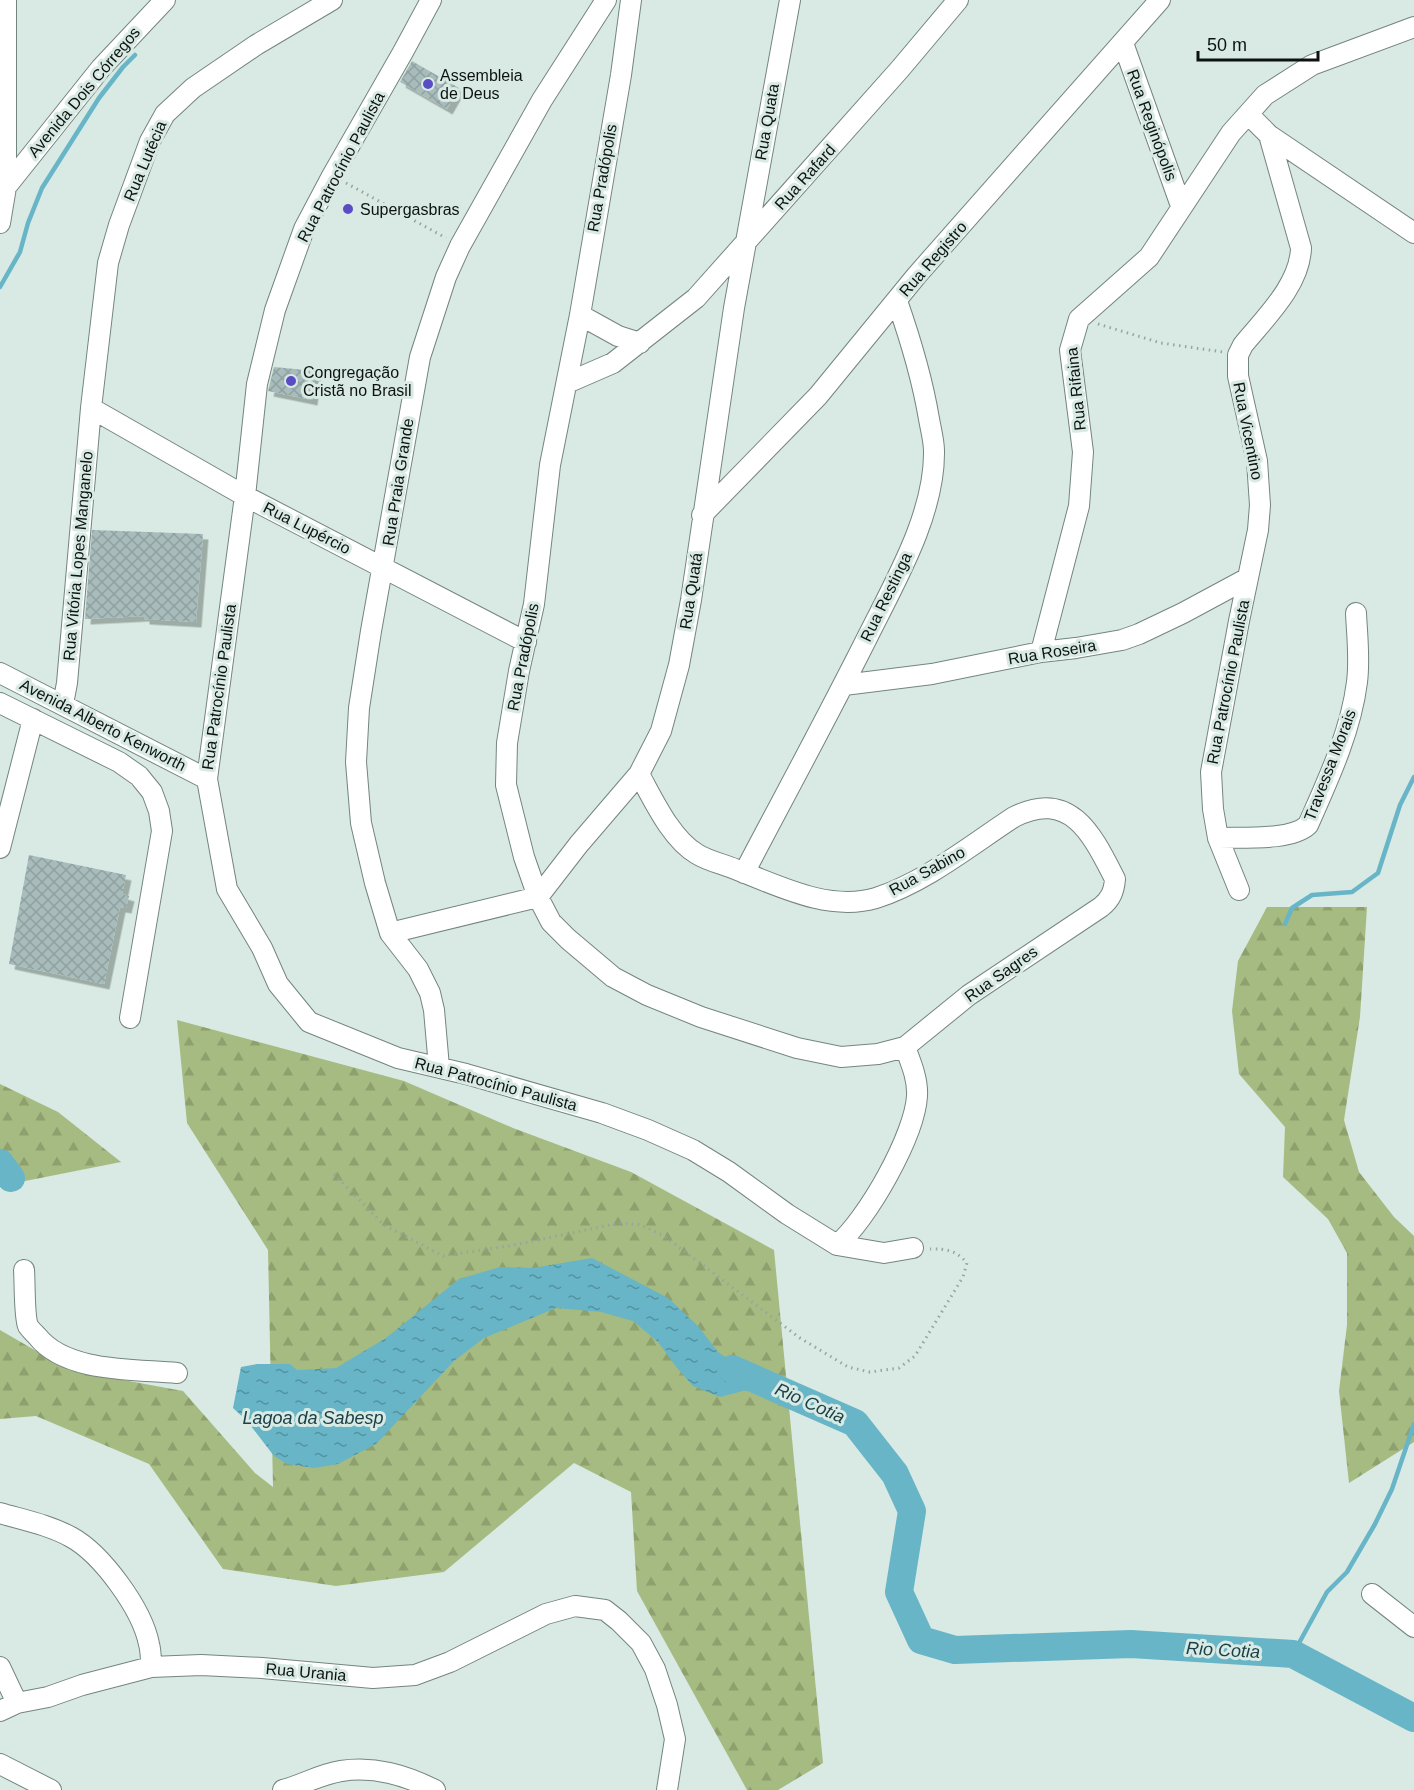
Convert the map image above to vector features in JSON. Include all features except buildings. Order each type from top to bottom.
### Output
[{"type":"street","points":[[0,223],[6,187],[6,0]]},
{"type":"street","name":"Avenida Dois Córregos","points":[[6,187],[101,68],[165,0]]},
{"type":"street","name":"Rua Lutécia","points":[[91,408],[108,263],[119,225],[150,141],[165,114],[193,88],[256,45],[332,0]]},
{"type":"street","name":"Rua Patrocínio Paulista","points":[[431,0],[304,229],[275,309],[257,384],[245,496],[207,778],[227,889],[262,948],[278,984],[309,1022],[398,1058],[439,1067],[602,1113],[684,1146],[729,1172],[787,1214],[837,1245]]},
{"type":"street","name":"Rua Praia Grande","points":[[439,1067],[437,1032],[430,993],[418,969],[390,933],[361,823],[356,762],[359,708],[371,631],[420,357],[442,288],[460,246],[542,100],[606,0]]},
{"type":"street","name":"Rua Pradópolis","points":[[631,0],[621,75],[580,315],[550,465],[534,604],[519,671],[507,743],[506,785],[524,857],[538,897],[551,922],[613,977],[647,995],[701,1017],[797,1048],[841,1057],[878,1054],[905,1047]]},
{"type":"street","name":"Rua Quata","points":[[745,245],[790,0]]},
{"type":"street","name":"Rua Rafard","points":[[567,383],[603,369],[640,343],[704,290],[900,69],[958,0]]},
{"type":"street","name":"Rua Registro","points":[[702,515],[818,396],[897,301],[1160,0]]},
{"type":"street","points":[[1079,319],[1149,257],[1160,243],[1181,206],[1248,114],[1265,95],[1312,65],[1414,27]]},
{"type":"street","name":"Rua Reginópolis","points":[[1122,43],[1181,206]]},
{"type":"street","points":[[1248,114],[1269,135],[1414,233]]},
{"type":"street","points":[[1238,355],[1243,345],[1291,283],[1301,258],[1301,248],[1269,135]]},
{"type":"street","name":"Rua Quatá","points":[[538,897],[579,844],[639,774],[661,731],[679,665],[745,245]]},
{"type":"street","points":[[704,290],[734,308]]},
{"type":"street","name":"Rua Restinga","points":[[744,873],[844,685],[908,554],[932,480],[934,450],[924,389],[897,301]]},
{"type":"street","points":[[580,315],[618,336],[640,343]]},
{"type":"street","name":"Rua Rifaina","points":[[1041,652],[1079,506],[1083,452],[1070,350],[1079,319]]},
{"type":"street","name":"Rua Vicentino","points":[[1238,355],[1238,376],[1257,461],[1259,484],[1258,530],[1248,578]]},
{"type":"street","name":"Rua Lupércio","points":[[91,408],[245,496],[526,642]]},
{"type":"street","name":"Rua Vitória Lopes Manganelo","points":[[63,705],[67,683],[91,408]]},
{"type":"street","name":"Rua Patrocínio Paulista","points":[[1239,890],[1218,838],[1213,809],[1211,772],[1248,578]]},
{"type":"street","name":"Rua Roseira","points":[[844,685],[932,674],[1139,634],[1248,578]]},
{"type":"street","name":"Travessa Morais","points":[[1218,838],[1276,836],[1302,831],[1308,825],[1342,741],[1357,683],[1356,613]]},
{"type":"street","name":"Avenida Alberto Kenworth","points":[[0,672],[207,778]]},
{"type":"street","points":[[0,703],[119,762],[139,776],[152,792],[159,811],[162,831],[130,1018]]},
{"type":"street","points":[[0,848],[33,719]]},
{"type":"street","name":"Rua Sabino","points":[[639,774],[670,830],[696,854],[806,896],[843,903],[874,898],[928,873],[1014,817],[1029,810],[1043,807],[1059,810],[1080,821],[1095,840],[1116,879],[1113,893],[1108,902],[1101,907]]},
{"type":"street","points":[[390,933],[538,897]]},
{"type":"street","name":"Rua Sagres","points":[[905,1047],[969,995],[1101,907]]},
{"type":"street","points":[[837,1245],[856,1227],[870,1206],[899,1151],[911,1120],[917,1097],[915,1074],[905,1047]]},
{"type":"street","points":[[837,1245],[884,1253],[913,1248]]},
{"type":"street","points":[[24,1270],[28,1325],[40,1341],[53,1352],[68,1359],[103,1367],[177,1373]]},
{"type":"street","points":[[0,1513],[39,1524],[69,1536],[89,1548],[106,1566],[139,1616],[149,1642],[151,1667]]},
{"type":"street","points":[[1372,1594],[1414,1628]]},
{"type":"street","name":"Rua Urania","points":[[8,1707],[151,1667],[201,1665],[262,1668],[373,1678],[416,1675],[450,1662],[546,1614],[575,1606],[605,1610],[641,1643],[655,1668],[668,1705],[675,1739],[668,1790]]},
{"type":"street","points":[[0,1667],[8,1707]]},
{"type":"street","points":[[0,1764],[51,1790]]},
{"type":"street","points":[[283,1790],[339,1771],[373,1769],[408,1777],[435,1790]]},
{"type":"path","points":[[332,176],[460,246]]},
{"type":"path","points":[[1079,319],[1161,343],[1238,355]]},
{"type":"path","points":[[334,1174],[384,1226],[442,1256],[514,1245],[618,1223],[641,1225],[664,1236],[800,1338],[848,1367],[870,1372],[899,1368],[915,1356],[963,1277],[967,1263],[959,1254],[949,1249],[913,1248]]},
{"type":"green space","points":[[1267,907],[1367,907],[1360,1017],[1344,1120],[1359,1172],[1394,1217],[1414,1236],[1414,1442],[1349,1483],[1339,1391],[1347,1325],[1347,1253],[1328,1219],[1283,1177],[1285,1127],[1239,1074],[1232,1011],[1238,961]]},
{"type":"green space","points":[[177,1020],[404,1081],[513,1128],[631,1172],[774,1250],[823,1763],[778,1790],[747,1790],[637,1591],[631,1492],[574,1463],[444,1572],[336,1586],[223,1569],[149,1464],[36,1416],[0,1419],[0,1330],[69,1370],[183,1391],[255,1473],[273,1487],[268,1250],[187,1123]]},
{"type":"green space","points":[[0,1084],[58,1112],[121,1162],[0,1186]]},
{"type":"water","name":"Lagoa da Sabesp","points":[[592,1258],[668,1298],[698,1326],[718,1352],[766,1385],[720,1397],[693,1386],[658,1342],[633,1321],[601,1312],[556,1308],[484,1338],[454,1361],[376,1444],[338,1464],[314,1468],[287,1464],[274,1456],[247,1421],[233,1408],[241,1367],[257,1364],[290,1364],[297,1370],[336,1368],[386,1338],[459,1279],[500,1267],[533,1268]]},
{"type":"waterway","points":[[0,287],[20,252],[28,223],[42,188],[99,98],[135,55]]},
{"type":"waterway","points":[[1285,924],[1292,908],[1312,895],[1352,892],[1378,873],[1400,805],[1414,777]]},
{"type":"waterway","name":"Rio Cotia","points":[[0,1163],[11,1178]]},
{"type":"waterway","name":"Rio Cotia","points":[[732,1369],[855,1423],[895,1474],[912,1511],[899,1592],[921,1640],[955,1650],[1131,1644],[1293,1654],[1414,1718]]},
{"type":"waterway","points":[[1293,1654],[1327,1592],[1347,1572],[1375,1524],[1392,1489],[1414,1424]]},
{"type":"place","name":"Assembleia de Deus","points":[[428,84]]},
{"type":"place","name":"Supergasbras","points":[[348,209]]},
{"type":"place","name":"Congregação Cristã no Brasil","points":[[291,381]]}]
